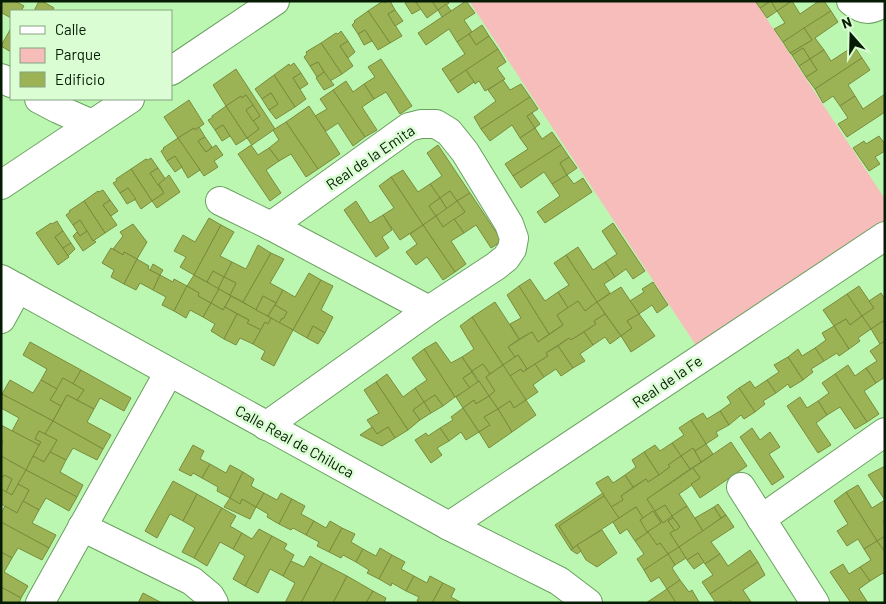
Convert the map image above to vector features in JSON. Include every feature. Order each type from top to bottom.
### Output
[{"type":"street","points":[[172,70],[275,1]]},
{"type":"street","points":[[851,1],[860,8],[869,10],[885,2]]},
{"type":"street","points":[[41,100],[92,124]]},
{"type":"street","points":[[1,185],[128,100]]},
{"type":"street","name":"Real de la Emita","points":[[266,426],[429,310],[506,258],[512,249],[514,238],[509,224],[466,152],[449,132],[436,124],[421,124],[409,127],[271,226]]},
{"type":"street","points":[[220,201],[429,310]]},
{"type":"street","name":"Real de la Fe","points":[[448,526],[885,236]]},
{"type":"street","points":[[1,319],[9,283]]},
{"type":"street","name":"Calle Real de Chiluca","points":[[9,283],[448,526],[559,581],[586,602]]},
{"type":"street","points":[[40,603],[169,372]]},
{"type":"street","points":[[761,519],[885,432]]},
{"type":"street","points":[[741,487],[815,603]]},
{"type":"street","points":[[82,527],[192,581],[210,596],[214,603]]},
{"type":"green space","points":[[469,1],[755,1],[885,199],[885,235],[703,356]]},
{"type":"building","points":[[1,1],[15,1],[24,6],[22,10],[10,10],[10,17],[2,13],[1,15]]},
{"type":"building","points":[[39,1],[54,8],[53,10],[34,10]]},
{"type":"building","points":[[383,1],[385,3],[390,1],[395,10],[388,14],[402,36],[390,43],[368,11]]},
{"type":"building","points":[[415,1],[421,9],[412,14],[405,3]]},
{"type":"building","points":[[415,1],[432,1],[438,10],[427,18]]},
{"type":"building","points":[[432,1],[448,1],[449,3],[438,10]]},
{"type":"building","points":[[466,1],[475,13],[464,20],[472,32],[457,42],[449,29],[426,45],[418,33]]},
{"type":"building","points":[[755,1],[770,1],[760,8]]},
{"type":"building","points":[[771,1],[777,11],[767,18],[760,8]]},
{"type":"building","points":[[771,1],[791,1],[777,11]]},
{"type":"building","points":[[792,1],[800,14],[819,1],[824,1],[831,11],[783,42],[774,29],[785,23],[777,11]]},
{"type":"building","points":[[446,4],[451,11],[442,17],[438,10]]},
{"type":"building","points":[[395,10],[403,21],[395,26],[388,14]]},
{"type":"building","points":[[368,11],[390,43],[378,50],[365,30],[358,34],[352,25],[354,21]]},
{"type":"building","points":[[831,11],[838,22],[815,38],[824,50],[810,59],[803,48],[792,55],[790,53],[812,40],[804,28]]},
{"type":"building","points":[[482,25],[489,36],[476,45],[469,34]]},
{"type":"building","points":[[804,28],[812,40],[790,53],[783,42]]},
{"type":"building","points":[[10,30],[10,51],[1,46]]},
{"type":"building","points":[[365,30],[372,41],[364,45],[358,34]]},
{"type":"building","points":[[341,31],[348,41],[340,46],[353,66],[342,74],[321,43]]},
{"type":"building","points":[[469,34],[476,45],[489,36],[498,49],[450,81],[442,69],[465,54],[457,42]]},
{"type":"building","points":[[348,41],[355,52],[348,58],[340,46]]},
{"type":"building","points":[[321,43],[342,74],[330,81],[318,62],[310,66],[304,57],[307,54],[306,52]]},
{"type":"building","points":[[854,46],[862,58],[815,89],[806,77],[817,70],[810,59],[824,50],[831,61]]},
{"type":"building","points":[[803,48],[810,59],[799,66],[792,55]]},
{"type":"building","points":[[498,49],[506,62],[497,68],[505,79],[485,91],[479,81],[475,84],[466,70]]},
{"type":"building","points":[[862,58],[870,70],[848,85],[855,96],[840,106],[833,96],[823,103],[815,89]]},
{"type":"building","points":[[381,59],[412,106],[400,114],[386,92],[374,99],[364,84],[375,77],[368,67]]},
{"type":"building","points":[[810,59],[817,70],[806,77],[799,66]]},
{"type":"building","points":[[318,62],[324,72],[317,77],[310,66]]},
{"type":"building","points":[[294,63],[301,73],[293,78],[306,99],[295,107],[274,75],[289,64],[290,66]]},
{"type":"building","points":[[236,69],[275,129],[252,145],[247,138],[259,129],[253,121],[260,116],[246,95],[242,98],[241,96],[226,106],[213,85]]},
{"type":"building","points":[[466,70],[474,82],[458,93],[450,81]]},
{"type":"building","points":[[324,72],[334,85],[324,90],[316,78]]},
{"type":"building","points":[[301,73],[308,84],[300,89],[293,78]]},
{"type":"building","points":[[274,75],[295,107],[276,119],[269,110],[278,104],[271,93],[262,99],[255,89]]},
{"type":"building","points":[[503,80],[510,90],[521,84],[530,97],[481,129],[474,117],[496,101],[488,90]]},
{"type":"building","points":[[346,81],[353,92],[364,84],[374,99],[362,107],[377,130],[365,137],[333,90]]},
{"type":"building","points":[[333,90],[365,137],[353,146],[338,123],[326,131],[315,116],[327,109],[320,99]]},
{"type":"building","points":[[271,93],[278,104],[269,110],[262,99]]},
{"type":"building","points":[[885,94],[885,112],[847,137],[838,124],[848,118],[840,106],[855,96],[863,109]]},
{"type":"building","points":[[246,95],[253,105],[246,110],[259,129],[247,138],[226,106],[241,96],[242,98]]},
{"type":"building","points":[[530,97],[538,109],[527,116],[535,128],[520,138],[512,125],[490,141],[481,129]]},
{"type":"building","points":[[189,100],[204,124],[178,138],[164,117]]},
{"type":"building","points":[[253,105],[260,116],[253,121],[246,110]]},
{"type":"building","points":[[226,106],[247,138],[236,145],[223,125],[215,130],[208,120]]},
{"type":"building","points":[[309,106],[340,154],[318,169],[286,122]]},
{"type":"building","points":[[532,113],[540,124],[535,128],[527,116]]},
{"type":"building","points":[[286,122],[318,169],[306,177],[291,154],[279,161],[269,148],[279,140],[273,130]]},
{"type":"building","points":[[223,125],[230,136],[222,141],[215,130]]},
{"type":"building","points":[[199,127],[205,137],[198,141],[206,152],[216,145],[223,155],[214,161],[218,167],[204,176],[178,138]]},
{"type":"building","points":[[535,128],[542,139],[552,132],[561,145],[513,176],[505,164],[528,149],[520,138]]},
{"type":"building","points":[[879,136],[885,144],[885,151],[875,157],[880,164],[869,171],[853,148],[864,141],[866,144]]},
{"type":"building","points":[[205,137],[212,147],[206,152],[198,141]]},
{"type":"building","points":[[178,138],[200,170],[188,178],[175,156],[167,161],[161,151]]},
{"type":"building","points":[[251,145],[258,155],[269,148],[279,161],[266,170],[281,193],[270,201],[238,154]]},
{"type":"building","points":[[438,145],[470,193],[457,201],[450,191],[440,198],[430,184],[442,176],[427,153]]},
{"type":"building","points":[[561,145],[569,157],[560,163],[567,175],[552,184],[544,172],[521,188],[513,176]]},
{"type":"building","points":[[175,156],[182,167],[175,172],[167,161]]},
{"type":"building","points":[[569,157],[577,168],[567,175],[560,163]]},
{"type":"building","points":[[151,158],[158,168],[150,173],[164,193],[152,201],[131,169],[146,159]]},
{"type":"building","points":[[158,168],[166,180],[158,185],[150,173]]},
{"type":"building","points":[[131,169],[152,201],[141,209],[128,188],[120,193],[113,183]]},
{"type":"building","points":[[403,170],[418,192],[430,184],[440,198],[429,206],[436,216],[423,225],[391,177]]},
{"type":"building","points":[[169,175],[180,192],[157,208],[152,201],[164,193],[159,184]]},
{"type":"building","points":[[567,175],[574,184],[583,178],[592,192],[545,223],[537,212],[560,196],[552,184]]},
{"type":"building","points":[[391,177],[423,225],[400,240],[383,215],[394,208],[379,186]]},
{"type":"building","points":[[128,188],[136,199],[127,204],[120,193]]},
{"type":"building","points":[[103,190],[110,200],[103,205],[117,225],[105,233],[84,201],[98,191]]},
{"type":"building","points":[[450,191],[457,201],[447,209],[440,198]]},
{"type":"building","points":[[470,193],[502,241],[491,248],[476,225],[464,233],[454,219],[465,212],[457,201]]},
{"type":"building","points":[[440,198],[447,209],[436,216],[429,206]]},
{"type":"building","points":[[110,200],[118,211],[111,216],[103,205]]},
{"type":"building","points":[[84,201],[105,233],[93,241],[80,220],[73,225],[66,215]]},
{"type":"building","points":[[356,201],[370,223],[383,215],[392,230],[382,237],[389,248],[376,257],[344,210]]},
{"type":"building","points":[[457,201],[465,212],[443,227],[436,216]]},
{"type":"building","points":[[436,216],[443,227],[454,219],[464,233],[451,241],[466,264],[455,272],[423,225]]},
{"type":"building","points":[[209,218],[221,225],[194,275],[180,267],[186,257],[174,251],[183,235],[195,242]]},
{"type":"building","points":[[80,220],[87,231],[80,236],[73,225]]},
{"type":"building","points":[[57,221],[63,231],[55,237],[69,257],[58,265],[36,233]]},
{"type":"building","points":[[613,223],[645,271],[633,279],[626,269],[615,277],[605,262],[617,254],[602,231]]},
{"type":"building","points":[[133,224],[147,242],[137,259],[124,252],[123,255],[113,249],[123,236],[120,232]]},
{"type":"building","points":[[221,225],[234,232],[220,256],[232,262],[224,277],[213,271],[207,282],[194,275]]},
{"type":"building","points":[[423,225],[455,272],[443,280],[427,257],[416,265],[406,252],[417,244],[410,234]]},
{"type":"building","points":[[63,231],[71,243],[63,248],[55,237]]},
{"type":"building","points":[[87,231],[93,241],[96,242],[83,251],[73,236],[77,232],[80,236]]},
{"type":"building","points":[[71,243],[75,249],[68,256],[63,248]]},
{"type":"building","points":[[258,245],[271,253],[243,302],[230,295],[236,283],[224,277],[232,262],[246,269]]},
{"type":"building","points":[[578,247],[593,270],[605,262],[615,277],[604,284],[610,293],[597,302],[566,255]]},
{"type":"building","points":[[111,248],[123,255],[124,252],[137,259],[124,284],[111,277],[114,270],[102,263]]},
{"type":"building","points":[[271,253],[284,259],[270,283],[283,290],[276,303],[263,296],[256,310],[243,302]]},
{"type":"building","points":[[566,255],[597,302],[585,311],[578,301],[568,308],[558,292],[569,285],[554,263]]},
{"type":"building","points":[[137,259],[149,266],[148,269],[160,275],[153,290],[140,283],[136,290],[124,284]]},
{"type":"building","points":[[153,264],[163,270],[160,275],[150,270]]},
{"type":"building","points":[[213,271],[224,277],[218,289],[207,282]]},
{"type":"building","points":[[309,273],[321,280],[293,330],[279,323],[287,312],[275,305],[283,290],[295,297]]},
{"type":"building","points":[[160,275],[173,282],[174,279],[187,286],[174,311],[162,305],[166,297],[153,290]]},
{"type":"building","points":[[194,275],[219,289],[211,303],[198,296],[199,293],[187,286]]},
{"type":"building","points":[[224,277],[236,283],[230,295],[218,289]]},
{"type":"building","points":[[530,279],[545,301],[558,292],[568,308],[557,315],[563,325],[549,334],[519,286]]},
{"type":"building","points":[[321,280],[333,286],[321,310],[333,317],[325,333],[313,326],[307,338],[293,330]]},
{"type":"building","points":[[653,282],[668,305],[657,313],[652,305],[639,314],[630,301],[644,292],[642,289]]},
{"type":"building","points":[[187,286],[199,293],[198,296],[211,303],[203,317],[190,310],[186,318],[174,311]]},
{"type":"building","points":[[519,286],[549,334],[538,342],[532,332],[519,339],[510,324],[521,318],[507,295]]},
{"type":"building","points":[[859,286],[874,308],[862,316],[847,294]]},
{"type":"building","points":[[621,287],[639,314],[627,321],[632,328],[621,336],[597,302]]},
{"type":"building","points":[[219,289],[231,296],[223,310],[211,303]]},
{"type":"building","points":[[881,293],[885,299],[885,324],[883,321],[871,329],[862,316],[874,308],[869,301]]},
{"type":"building","points":[[847,294],[862,316],[850,325],[846,319],[834,326],[823,310]]},
{"type":"building","points":[[231,296],[271,318],[268,324],[265,322],[261,330],[247,323],[249,320],[225,307]]},
{"type":"building","points":[[263,296],[276,303],[268,316],[256,310]]},
{"type":"building","points":[[578,301],[585,311],[597,302],[605,314],[594,321],[596,324],[546,353],[548,356],[527,369],[518,355],[515,357],[508,347],[532,332],[538,342],[563,325],[557,315]]},
{"type":"building","points":[[495,302],[519,339],[508,347],[515,357],[503,365],[472,317]]},
{"type":"building","points":[[211,303],[223,310],[225,307],[237,314],[224,339],[211,331],[215,324],[203,317]]},
{"type":"building","points":[[275,305],[287,312],[279,323],[268,316]]},
{"type":"building","points":[[237,314],[249,320],[247,323],[261,330],[253,344],[240,338],[236,345],[224,339]]},
{"type":"building","points":[[605,314],[621,336],[610,344],[605,337],[593,345],[584,332],[596,324],[594,321]]},
{"type":"building","points":[[639,314],[655,336],[631,352],[621,336],[632,328],[627,321]]},
{"type":"building","points":[[862,316],[871,329],[858,338],[860,341],[849,349],[834,326],[846,319],[850,325]]},
{"type":"building","points":[[472,317],[503,365],[490,374],[483,364],[472,371],[462,357],[474,349],[460,326]]},
{"type":"building","points":[[271,318],[293,330],[274,366],[261,359],[265,351],[253,344],[265,322],[268,324]]},
{"type":"building","points":[[883,321],[885,324],[885,341],[880,344],[871,329]]},
{"type":"building","points":[[313,326],[325,333],[318,344],[307,338]]},
{"type":"building","points":[[834,326],[849,349],[839,356],[837,353],[824,361],[815,348],[826,340],[822,333]]},
{"type":"building","points":[[584,332],[593,345],[580,354],[585,361],[573,368],[558,346],[569,338],[571,340]]},
{"type":"building","points":[[30,342],[81,370],[73,384],[63,378],[57,389],[41,380],[47,369],[23,355]]},
{"type":"building","points":[[436,342],[451,363],[462,357],[472,372],[463,378],[470,388],[455,397],[424,349]]},
{"type":"building","points":[[883,342],[885,345],[885,377],[876,383],[866,368],[877,361],[870,351]]},
{"type":"building","points":[[558,346],[573,368],[561,376],[556,369],[544,377],[535,364],[548,356],[546,353]]},
{"type":"building","points":[[815,348],[824,361],[811,369],[813,372],[803,380],[788,357],[798,349],[802,356]]},
{"type":"building","points":[[424,349],[455,397],[443,406],[435,395],[424,402],[415,388],[427,380],[412,358]]},
{"type":"building","points":[[518,355],[527,369],[523,372],[521,369],[510,376],[503,365]]},
{"type":"building","points":[[788,357],[803,380],[790,388],[788,384],[776,393],[767,380],[779,372],[774,365]]},
{"type":"building","points":[[483,364],[490,374],[486,377],[495,391],[489,396],[472,371]]},
{"type":"building","points":[[535,364],[544,377],[533,385],[538,392],[526,400],[510,376],[521,369],[523,372]]},
{"type":"building","points":[[503,365],[526,400],[514,408],[510,401],[498,409],[489,396],[495,391],[486,377]]},
{"type":"building","points":[[848,365],[855,376],[866,368],[876,383],[864,391],[879,414],[867,422],[835,374]]},
{"type":"building","points":[[81,370],[131,398],[124,411],[100,398],[94,409],[77,400],[84,390],[73,384]]},
{"type":"building","points":[[472,372],[478,382],[470,388],[463,378]]},
{"type":"building","points":[[387,374],[403,397],[415,388],[424,402],[413,410],[420,420],[408,430],[376,382]]},
{"type":"building","points":[[835,374],[867,422],[855,429],[840,407],[827,415],[818,401],[829,393],[822,383]]},
{"type":"building","points":[[63,378],[84,390],[77,400],[67,395],[61,406],[50,400]]},
{"type":"building","points":[[10,380],[33,393],[41,380],[57,389],[50,400],[61,406],[53,421],[2,394]]},
{"type":"building","points":[[767,380],[776,393],[763,401],[765,404],[755,412],[739,388],[750,381],[755,388]]},
{"type":"building","points":[[479,381],[489,396],[476,404],[474,400],[463,408],[456,397]]},
{"type":"building","points":[[376,382],[408,430],[395,438],[388,427],[377,434],[367,420],[379,413],[364,390]]},
{"type":"building","points":[[739,388],[755,412],[744,419],[741,415],[729,425],[720,411],[731,403],[727,397]]},
{"type":"building","points":[[2,394],[53,421],[45,434],[39,431],[35,439],[41,442],[39,445],[12,431],[19,418],[1,408]]},
{"type":"building","points":[[67,395],[94,409],[87,422],[111,435],[103,449],[53,421]]},
{"type":"building","points":[[435,395],[443,406],[431,413],[424,402]]},
{"type":"building","points":[[489,396],[498,409],[484,417],[490,425],[479,432],[463,408],[474,400],[476,404]]},
{"type":"building","points":[[800,397],[807,408],[818,401],[827,415],[816,423],[831,445],[818,453],[787,406]]},
{"type":"building","points":[[526,400],[536,415],[512,432],[498,409],[510,401],[514,408]]},
{"type":"building","points":[[424,402],[431,413],[420,420],[413,410]]},
{"type":"building","points":[[463,408],[479,432],[466,440],[461,432],[449,441],[440,428],[453,420],[451,417]]},
{"type":"building","points":[[498,409],[512,432],[489,448],[479,432],[490,425],[484,417]]},
{"type":"building","points":[[720,411],[729,425],[716,432],[718,436],[706,444],[691,420],[703,413],[707,419]]},
{"type":"building","points":[[691,420],[706,444],[695,451],[693,448],[681,456],[672,443],[684,435],[679,428]]},
{"type":"building","points":[[53,421],[103,449],[97,460],[73,448],[66,460],[50,452],[57,440],[45,434]]},
{"type":"building","points":[[1,425],[39,445],[26,470],[1,456],[3,441],[1,440]]},
{"type":"building","points":[[372,427],[377,434],[388,427],[395,438],[382,446],[360,435]]},
{"type":"building","points":[[440,428],[449,441],[437,448],[442,455],[431,463],[415,440],[426,433],[428,436]]},
{"type":"building","points":[[752,428],[760,440],[770,432],[780,447],[769,454],[784,477],[772,485],[740,437]]},
{"type":"building","points":[[39,431],[57,440],[44,462],[33,456],[41,442],[35,439]]},
{"type":"building","points":[[731,442],[747,466],[700,498],[691,484],[700,478],[693,468]]},
{"type":"building","points":[[672,443],[681,456],[668,465],[670,467],[659,475],[644,452],[655,445],[660,451]]},
{"type":"building","points":[[706,444],[713,454],[701,462],[695,451]]},
{"type":"building","points":[[193,445],[204,451],[200,459],[210,464],[202,478],[193,473],[191,476],[179,470]]},
{"type":"building","points":[[693,448],[701,462],[690,469],[681,456]]},
{"type":"building","points":[[50,452],[66,460],[60,472],[83,485],[77,497],[26,470],[33,456],[44,462]]},
{"type":"building","points":[[644,452],[659,475],[648,482],[646,479],[633,487],[625,475],[636,467],[632,460]]},
{"type":"building","points":[[1,456],[26,470],[12,495],[6,492],[12,479],[4,475],[1,480]]},
{"type":"building","points":[[681,456],[690,469],[647,499],[663,523],[672,516],[673,518],[668,521],[675,531],[670,533],[679,547],[668,554],[660,543],[657,545],[647,532],[661,523],[653,511],[643,518],[636,507],[619,518],[611,507],[623,500],[621,496],[646,479],[648,482],[659,475],[670,467],[668,465]]},
{"type":"building","points":[[210,464],[226,473],[230,465],[243,472],[230,498],[217,491],[218,487],[202,478]]},
{"type":"building","points":[[885,466],[885,500],[868,475]]},
{"type":"building","points":[[693,468],[700,478],[679,494],[687,506],[672,516],[665,505],[655,511],[647,499]]},
{"type":"building","points":[[26,470],[77,497],[69,511],[46,498],[39,510],[23,501],[29,490],[18,484]]},
{"type":"building","points":[[243,472],[254,479],[251,486],[264,493],[256,507],[242,499],[240,504],[230,498]]},
{"type":"building","points":[[4,475],[12,479],[6,492],[1,489],[1,480]]},
{"type":"building","points":[[625,475],[633,487],[621,496],[623,500],[611,507],[596,483],[608,476],[613,483]]},
{"type":"building","points":[[173,481],[197,494],[183,521],[170,514],[157,538],[145,531]]},
{"type":"building","points":[[18,484],[29,490],[17,513],[1,504],[1,489],[12,495]]},
{"type":"building","points":[[858,485],[872,508],[885,500],[885,520],[883,521],[885,524],[885,536],[877,541],[846,492]]},
{"type":"building","points":[[846,492],[877,541],[864,549],[858,539],[847,546],[837,531],[848,524],[834,501]]},
{"type":"building","points":[[264,493],[277,500],[281,493],[292,499],[279,524],[267,517],[268,514],[256,507]]},
{"type":"building","points":[[603,493],[604,496],[559,526],[573,548],[571,550],[555,525]]},
{"type":"building","points":[[197,494],[222,508],[194,558],[182,552],[195,528],[183,521]]},
{"type":"building","points":[[604,496],[619,518],[573,548],[559,526]]},
{"type":"building","points":[[230,498],[240,504],[242,499],[256,507],[250,519],[224,507]]},
{"type":"building","points":[[292,499],[305,506],[301,514],[314,521],[306,535],[293,528],[291,530],[279,524]]},
{"type":"building","points":[[23,501],[39,510],[32,523],[56,535],[49,548],[1,522],[1,513],[5,506],[17,513]]},
{"type":"building","points":[[718,504],[726,515],[721,518],[714,507]]},
{"type":"building","points":[[665,505],[672,516],[663,523],[655,511]]},
{"type":"building","points":[[687,506],[703,531],[679,547],[670,533],[680,527],[672,516]]},
{"type":"building","points":[[636,507],[643,518],[640,520],[648,532],[635,541],[627,529],[620,534],[613,522]]},
{"type":"building","points":[[714,507],[721,518],[703,531],[695,518]]},
{"type":"building","points":[[222,508],[236,516],[230,526],[242,533],[233,549],[220,542],[207,566],[194,558]]},
{"type":"building","points":[[653,511],[661,523],[647,532],[640,520]]},
{"type":"building","points":[[726,515],[734,527],[711,542],[720,554],[705,564],[698,553],[687,560],[679,547]]},
{"type":"building","points":[[673,518],[680,527],[675,531],[668,521]]},
{"type":"building","points":[[314,521],[326,528],[330,521],[342,528],[329,552],[317,546],[319,542],[306,535]]},
{"type":"building","points":[[1,522],[49,548],[42,560],[18,548],[12,558],[1,552]]},
{"type":"building","points":[[342,528],[355,534],[351,542],[363,549],[356,562],[343,555],[341,558],[329,552]]},
{"type":"building","points":[[259,529],[272,536],[245,586],[233,579],[245,556],[233,549],[242,533],[252,539]]},
{"type":"building","points":[[602,530],[617,553],[597,567],[586,560],[577,545]]},
{"type":"building","points":[[648,532],[657,545],[660,543],[668,554],[644,570],[637,559],[644,554],[635,541]]},
{"type":"building","points":[[272,536],[287,544],[284,549],[294,555],[283,576],[270,569],[258,593],[245,586]]},
{"type":"building","points":[[885,536],[885,552],[877,541]]},
{"type":"building","points":[[877,541],[885,552],[885,576],[883,573],[870,581],[860,567],[871,560],[864,549]]},
{"type":"building","points":[[577,545],[581,551],[577,554],[571,550]]},
{"type":"building","points":[[679,547],[686,558],[675,565],[668,554]]},
{"type":"building","points":[[380,548],[392,555],[379,579],[367,573],[369,570],[356,562],[363,549],[376,556]]},
{"type":"building","points":[[750,550],[758,562],[710,594],[702,582],[713,575],[705,564],[720,554],[728,566]]},
{"type":"building","points":[[1,552],[12,558],[4,572],[28,586],[21,598],[1,587]]},
{"type":"building","points":[[698,553],[704,562],[694,569],[687,560]]},
{"type":"building","points":[[668,554],[675,565],[672,568],[680,580],[667,589],[659,577],[651,582],[644,570]]},
{"type":"building","points":[[392,555],[405,562],[401,569],[414,576],[406,591],[392,583],[391,586],[379,579]]},
{"type":"building","points":[[310,556],[322,563],[301,603],[285,603],[295,583],[283,576],[291,561],[304,567]]},
{"type":"building","points":[[758,562],[765,575],[743,590],[751,602],[731,603],[730,600],[726,603],[716,603],[710,594]]},
{"type":"building","points":[[322,563],[347,576],[333,603],[301,603]]},
{"type":"building","points":[[843,564],[849,574],[860,567],[870,581],[859,589],[868,603],[851,603],[830,572]]},
{"type":"building","points":[[347,576],[373,591],[366,603],[333,603]]},
{"type":"building","points":[[414,576],[427,583],[430,576],[443,583],[432,603],[421,603],[417,601],[419,597],[406,591]]},
{"type":"building","points":[[680,580],[689,592],[692,590],[699,602],[673,603],[675,601],[667,589]]},
{"type":"building","points":[[443,583],[455,589],[451,597],[462,603],[432,603]]},
{"type":"building","points":[[1,587],[21,598],[19,603],[1,603]]},
{"type":"building","points":[[667,589],[675,601],[673,603],[646,603]]},
{"type":"building","points":[[373,591],[386,598],[384,603],[366,603]]},
{"type":"building","points":[[143,593],[162,603],[138,603]]}]
